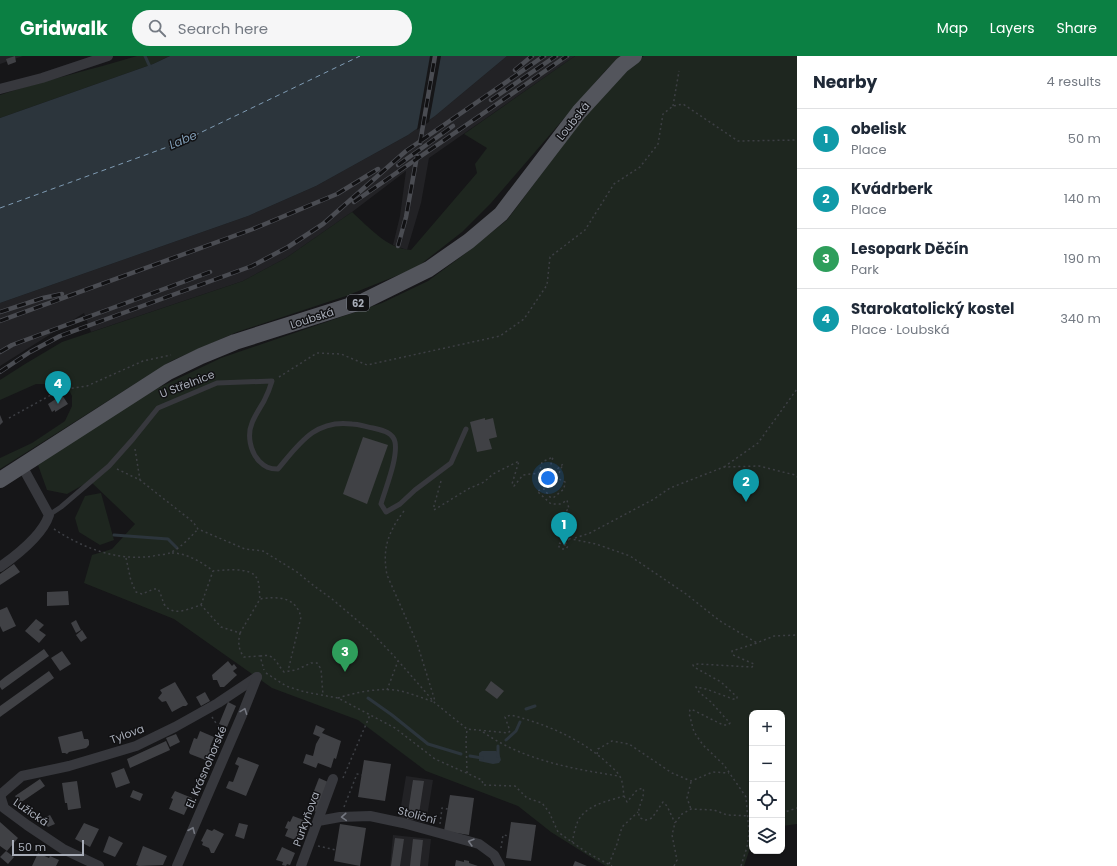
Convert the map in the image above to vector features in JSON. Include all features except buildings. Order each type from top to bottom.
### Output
[{"type":"main road","name":"Loubská","points":[[0,480],[168,372],[235,342],[364,301],[429,269],[469,241],[501,214],[580,112],[622,65],[634,56]]},
{"type":"street","points":[[0,89],[42,78],[108,56]]},
{"type":"street","points":[[22,466],[48,519]]},
{"type":"street","name":"U Střelnice","points":[[0,567],[13,558],[48,519]]},
{"type":"street","name":"Tylova","points":[[0,795],[22,776],[69,766],[136,746],[177,726],[207,709],[257,677]]},
{"type":"street","name":"El. Krásnohorské","points":[[177,866],[230,744],[257,677]]},
{"type":"street","name":"Purkyňova","points":[[301,866],[332,782]]},
{"type":"street","name":"Lužická","points":[[0,795],[4,808],[27,825],[63,849],[99,866]]},
{"type":"street","name":"Stoliční","points":[[318,821],[340,817],[370,816],[403,823],[479,844],[494,855],[498,863]]},
{"type":"lane","name":"U Střelnice","points":[[48,519],[109,466],[134,439],[158,408],[217,383],[272,381]]},
{"type":"lane","points":[[272,381],[264,401],[252,423],[250,434],[251,447],[257,459],[264,466],[271,469],[278,469],[299,444],[313,431],[330,424],[351,423],[390,433],[395,439],[396,452],[381,504],[386,512],[400,504],[415,490],[444,470],[451,463],[466,430]]},
{"type":"path","points":[[673,106],[679,71]]},
{"type":"path","points":[[272,381],[317,353],[341,354],[367,365],[500,336],[524,319],[547,285],[550,257],[585,230],[614,184],[640,167],[658,144],[663,114],[673,106],[683,104],[738,141],[797,140]]},
{"type":"path","points":[[8,418],[60,390],[87,386],[143,361],[173,355]]},
{"type":"path","points":[[564,545],[572,538],[596,530],[654,500],[670,488],[724,467],[758,443],[797,389]]},
{"type":"path","points":[[134,439],[140,480]]},
{"type":"path","points":[[444,470],[434,510],[468,489],[484,482],[493,474],[520,461],[512,484],[514,486],[523,475],[540,473],[542,462],[553,457],[547,478],[563,464],[557,478],[564,482],[564,489],[553,498],[550,497],[544,489],[537,491],[551,504],[561,504],[567,500],[568,509],[557,516],[557,524],[563,523],[565,531],[561,534],[562,537],[596,544],[630,556],[686,594],[720,621],[757,643]]},
{"type":"path","points":[[109,466],[140,480],[193,522],[198,529],[245,549],[263,551],[281,561],[332,598],[371,632],[435,703],[467,729],[508,733],[510,731],[505,717],[511,715],[536,722],[566,734],[597,754],[612,767],[620,776],[624,796],[627,802],[637,790],[643,788],[644,792],[638,812],[622,827],[609,864]]},
{"type":"path","points":[[724,467],[759,466],[795,475],[797,477]]},
{"type":"path","points":[[405,508],[396,520],[387,543],[385,551],[386,569],[387,575],[417,643],[435,703]]},
{"type":"path","points":[[48,519],[67,538],[100,551],[126,558],[146,558],[171,552],[179,553],[206,565],[213,571],[234,570],[252,573],[258,580],[260,599],[240,633],[238,642],[240,652],[244,657],[272,656],[284,672],[296,670],[311,663],[317,663],[321,670],[323,695]]},
{"type":"path","points":[[171,552],[190,538],[198,529]]},
{"type":"path","points":[[126,558],[134,590],[138,593],[142,594],[158,589],[166,606],[174,610],[182,611],[201,605]]},
{"type":"path","points":[[201,605],[213,571]]},
{"type":"path","points":[[260,599],[272,597],[280,598],[293,603],[299,610],[301,617],[288,671]]},
{"type":"path","points":[[201,605],[221,627],[240,633]]},
{"type":"path","points":[[741,866],[747,847],[749,833],[746,797],[724,765],[703,745],[694,732],[689,713],[691,709],[723,725],[728,725],[730,723],[711,702],[698,692],[696,687],[736,700],[737,697],[721,682],[693,665],[752,667],[754,664],[733,655],[731,652],[774,636],[797,635]]},
{"type":"path","points":[[260,656],[264,671],[286,686],[305,692],[338,698],[370,714],[395,728],[435,759],[482,780],[483,785],[515,786],[527,798],[542,803],[558,832],[586,852],[612,866]]},
{"type":"path","points":[[387,690],[398,661]]},
{"type":"path","points":[[338,698],[352,694],[387,690],[415,695],[435,703]]},
{"type":"path","points":[[207,709],[230,744]]},
{"type":"path","points":[[332,782],[334,785],[341,782],[370,714]]},
{"type":"path","points":[[467,729],[467,773]]},
{"type":"path","points":[[482,731],[512,749],[555,765],[576,770],[620,776]]},
{"type":"path","points":[[597,754],[598,749],[612,741],[629,744],[672,773],[691,781],[713,772],[729,773]]},
{"type":"path","points":[[340,817],[357,774],[362,775]]},
{"type":"path","points":[[691,781],[687,798],[691,809]]},
{"type":"path","points":[[572,842],[578,820],[584,813],[598,804],[624,796]]},
{"type":"path","points":[[638,812],[640,818],[650,820],[663,802],[667,806],[675,823]]},
{"type":"path","points":[[438,833],[442,808],[448,809]]},
{"type":"path","points":[[785,812],[797,808]]},
{"type":"path","points":[[674,866],[677,860],[672,835],[675,823],[682,814],[691,809],[714,810],[727,815],[748,817]]},
{"type":"path","points":[[498,863],[503,835],[509,836]]},
{"type":"path","points":[[310,844],[336,850]]},
{"type":"shaded area","points":[[0,56],[23,56],[0,64]]},
{"type":"shaded area","points":[[137,56],[170,56],[153,64],[0,118],[0,95]]},
{"type":"shaded area","points":[[507,56],[575,56],[429,158],[421,203],[407,250],[393,245],[400,216],[406,171],[352,212],[286,258],[243,281],[91,332],[84,313],[0,366],[0,303],[248,216],[316,186],[408,135],[435,116]]},
{"type":"shaded area","points":[[575,56],[621,56],[605,71],[491,203],[462,232],[416,268],[346,296],[237,332],[171,361],[0,469],[0,458],[32,443],[65,421],[72,406],[72,396],[66,384],[36,384],[0,400],[0,380],[62,342],[243,281],[286,258],[352,212],[386,241],[402,249],[411,250],[477,173],[475,164],[487,148],[464,134]]},
{"type":"shaded area","points":[[644,56],[797,56],[797,824],[785,826],[785,710],[749,710],[749,851],[744,866],[606,866],[551,832],[518,806],[426,771],[358,720],[272,688],[174,619],[84,583],[92,555],[112,549],[135,524],[90,481],[67,494],[47,490],[38,465],[113,415],[158,388],[221,358],[382,303],[428,281],[507,220],[584,117],[630,66]]},
{"type":"shaded area","points":[[101,493],[114,540],[100,545],[79,532],[75,518],[85,496]]},
{"type":"shaded area","points":[[406,776],[433,780],[426,823],[399,818]]},
{"type":"shaded area","points":[[393,835],[431,839],[428,866],[390,866]]},
{"type":"water","name":"Labe","points":[[170,56],[507,56],[435,116],[408,135],[316,186],[248,216],[0,303],[0,118],[153,64]]},
{"type":"water","points":[[482,751],[496,751],[499,753],[501,760],[499,763],[493,764],[479,761],[479,753]]},
{"type":"pier","points":[[430,56],[441,56],[429,122],[417,130]]},
{"type":"waterway","points":[[145,56],[151,69]]},
{"type":"waterway","points":[[114,535],[168,539],[177,548]]},
{"type":"waterway","points":[[368,698],[428,744],[461,754]]},
{"type":"waterway","points":[[526,709],[535,706]]},
{"type":"waterway","points":[[506,740],[516,731],[520,722]]},
{"type":"waterway","points":[[498,746],[498,756]]},
{"type":"waterway","points":[[470,756],[482,758]]},
{"type":"ferry route","points":[[0,208],[181,142],[360,56]]},
{"type":"railway","points":[[420,143],[435,56]]},
{"type":"railway","points":[[515,70],[532,56]]},
{"type":"railway","points":[[0,372],[30,352],[60,336],[252,266],[288,247],[323,224],[406,151],[544,56]]},
{"type":"railway","points":[[491,100],[556,56]]},
{"type":"railway","points":[[354,202],[567,56]]},
{"type":"railway","points":[[398,165],[453,126]]},
{"type":"railway","points":[[398,246],[406,217],[417,156]]},
{"type":"railway","points":[[0,321],[253,229],[337,194],[378,169]]},
{"type":"railway","points":[[0,352],[12,345],[210,272]]},
{"type":"railway","points":[[0,312],[43,298],[62,294]]},
{"type":"place","name":"Starokatolický kostel","points":[[58,404]]},
{"type":"place","name":"Kvádrberk","points":[[746,502]]},
{"type":"place","name":"obelisk","points":[[564,545]]},
{"type":"place","name":"Lesopark Děčín","points":[[345,672]]}]
